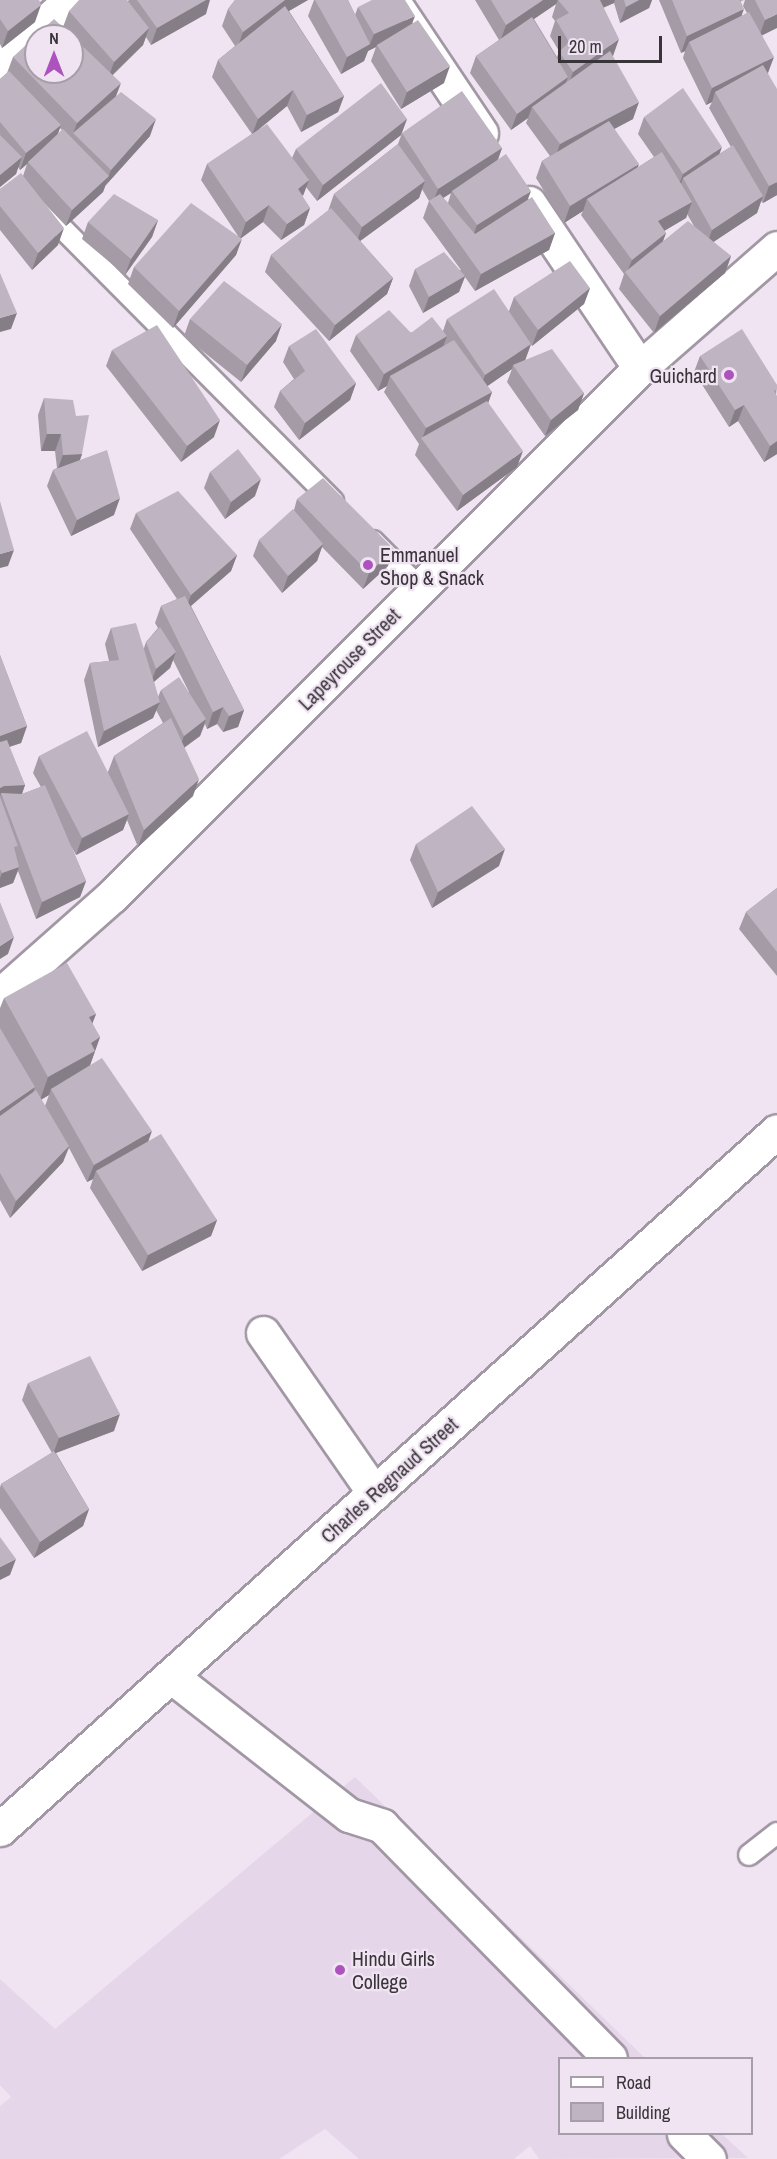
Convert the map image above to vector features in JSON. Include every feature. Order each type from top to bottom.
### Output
[{"type":"street","points":[[0,64],[70,0]]},
{"type":"street","points":[[392,0],[640,368]]},
{"type":"street","name":"Lapeyrouse Street","points":[[0,995],[112,896],[640,368],[774,257]]},
{"type":"street","name":"Charles Regnaud Street","points":[[0,1829],[777,1131]]},
{"type":"street","points":[[264,1333],[374,1493]]},
{"type":"street","points":[[171,1676],[349,1815],[382,1826],[609,2057]]},
{"type":"street","points":[[686,2135],[709,2159]]},
{"type":"lane","points":[[28,194],[345,513]]},
{"type":"lane","points":[[361,529],[420,588]]},
{"type":"lane","points":[[749,1855],[777,1833]]},
{"type":"shaded area","name":"Hindu Girls College","points":[[355,1777],[644,2057],[558,2057],[558,2135],[723,2135],[748,2158],[539,2159],[530,2146],[514,2159],[359,2159],[325,2129],[279,2159],[0,2159],[0,2106],[11,2097],[0,2085],[0,1979],[55,2029]]},
{"type":"building","points":[[0,0],[39,0],[41,5],[8,31],[0,19]]},
{"type":"building","points":[[79,0],[127,0],[149,28],[114,62],[84,28],[84,24],[80,24],[69,11]]},
{"type":"building","points":[[137,0],[206,0],[157,28]]},
{"type":"building","points":[[235,0],[285,0],[243,32],[228,9]]},
{"type":"building","points":[[315,0],[348,0],[370,44],[347,57]]},
{"type":"building","points":[[372,0],[405,0],[415,16],[374,34],[358,7]]},
{"type":"building","points":[[491,0],[543,0],[506,25]]},
{"type":"building","points":[[558,0],[600,0],[619,39],[573,72],[559,52],[569,42],[556,20],[569,13]]},
{"type":"building","points":[[624,0],[639,0],[626,7]]},
{"type":"building","points":[[672,0],[740,0],[744,9],[687,36]]},
{"type":"building","points":[[755,0],[777,0],[777,14],[765,20]]},
{"type":"building","points":[[285,6],[344,96],[307,115],[293,90],[258,119],[218,60]]},
{"type":"building","points":[[749,12],[774,57],[712,88],[689,42]]},
{"type":"building","points":[[532,17],[568,77],[517,114],[476,56]]},
{"type":"building","points":[[54,19],[59,24],[49,24]]},
{"type":"building","points":[[418,20],[450,66],[407,92],[377,45]]},
{"type":"building","points":[[24,47],[24,68],[13,57]]},
{"type":"building","points":[[84,48],[121,83],[77,123],[39,84],[84,84]]},
{"type":"building","points":[[610,51],[639,102],[560,144],[532,107]]},
{"type":"building","points":[[763,65],[777,89],[777,182],[769,186],[715,92]]},
{"type":"building","points":[[9,71],[61,125],[26,153],[0,122],[0,79]]},
{"type":"building","points":[[381,83],[407,119],[323,185],[296,149]]},
{"type":"building","points":[[683,88],[722,147],[683,174],[644,117]]},
{"type":"building","points":[[462,91],[502,148],[438,189],[402,133]]},
{"type":"building","points":[[121,92],[156,119],[111,170],[73,133]]},
{"type":"building","points":[[609,121],[639,164],[570,206],[542,161]]},
{"type":"building","points":[[267,124],[309,180],[298,189],[310,208],[287,224],[269,205],[246,222],[207,164]]},
{"type":"building","points":[[63,129],[109,176],[72,210],[28,162]]},
{"type":"building","points":[[0,135],[22,157],[0,175]]},
{"type":"building","points":[[398,144],[425,181],[362,227],[334,194]]},
{"type":"building","points":[[733,145],[763,196],[712,230],[683,178]]},
{"type":"building","points":[[662,152],[692,202],[658,221],[666,233],[632,260],[587,199]]},
{"type":"building","points":[[506,154],[531,191],[477,225],[452,191]]},
{"type":"building","points":[[21,173],[64,228],[38,253],[0,206],[0,189]]},
{"type":"building","points":[[114,194],[158,220],[131,259],[88,222]]},
{"type":"building","points":[[440,194],[475,234],[532,197],[555,233],[481,274],[429,201]]},
{"type":"building","points":[[191,203],[242,239],[179,311],[134,267]]},
{"type":"building","points":[[331,208],[393,278],[335,325],[271,255]]},
{"type":"building","points":[[688,221],[731,256],[660,316],[625,272]]},
{"type":"building","points":[[444,252],[465,276],[429,297],[415,269]]},
{"type":"building","points":[[570,261],[590,288],[538,330],[514,297]]},
{"type":"building","points":[[0,273],[17,313],[0,318]]},
{"type":"building","points":[[224,281],[282,324],[247,365],[190,319]]},
{"type":"building","points":[[494,289],[531,344],[485,375],[447,319]]},
{"type":"building","points":[[389,310],[411,333],[432,317],[447,336],[384,374],[356,335]]},
{"type":"building","points":[[157,325],[220,420],[187,446],[112,350]]},
{"type":"building","points":[[316,329],[356,383],[305,423],[280,391],[305,371],[289,346]]},
{"type":"building","points":[[742,329],[777,385],[774,391],[777,396],[777,441],[770,446],[744,405],[735,410],[700,356]]},
{"type":"building","points":[[454,340],[492,392],[426,428],[390,376]]},
{"type":"building","points":[[552,349],[584,393],[551,420],[513,365]]},
{"type":"building","points":[[44,398],[73,400],[76,416],[89,415],[82,454],[63,455],[61,434],[47,434]]},
{"type":"building","points":[[487,401],[523,451],[463,495],[421,438]]},
{"type":"building","points":[[238,449],[261,479],[231,502],[210,472]]},
{"type":"building","points":[[107,450],[120,498],[77,520],[53,470]]},
{"type":"building","points":[[323,478],[394,549],[369,573],[297,499]]},
{"type":"building","points":[[178,491],[237,555],[191,595],[136,513]]},
{"type":"building","points":[[0,501],[14,550],[0,554]]},
{"type":"building","points":[[293,509],[323,544],[288,576],[259,540]]},
{"type":"building","points":[[185,596],[244,710],[229,716],[223,707],[213,712],[161,606]]},
{"type":"building","points":[[136,623],[160,702],[104,731],[90,663],[119,660],[111,628]]},
{"type":"building","points":[[160,627],[176,652],[156,669],[146,642]]},
{"type":"building","points":[[0,655],[27,726],[0,736]]},
{"type":"building","points":[[179,677],[206,719],[184,736],[161,690]]},
{"type":"building","points":[[171,718],[199,779],[144,830],[114,756]]},
{"type":"building","points":[[87,731],[129,814],[82,838],[39,756]]},
{"type":"building","points":[[7,740],[25,785],[0,788],[0,742]]},
{"type":"building","points":[[45,785],[86,881],[42,902],[1,793],[22,794]]},
{"type":"building","points":[[0,797],[18,846],[14,847],[19,867],[2,873],[0,869]]},
{"type":"building","points":[[472,806],[505,849],[438,892],[416,844]]},
{"type":"building","points":[[777,888],[777,952],[746,912]]},
{"type":"building","points":[[0,902],[14,937],[0,946]]},
{"type":"building","points":[[67,963],[96,1014],[89,1017],[100,1037],[91,1043],[95,1051],[48,1077],[4,998]]},
{"type":"building","points":[[0,1028],[35,1087],[0,1111]]},
{"type":"building","points":[[102,1058],[152,1131],[94,1165],[51,1089]]},
{"type":"building","points":[[36,1090],[69,1146],[16,1201],[0,1173],[0,1116]]},
{"type":"building","points":[[161,1134],[217,1220],[148,1255],[96,1171]]},
{"type":"building","points":[[90,1356],[120,1414],[59,1438],[28,1383]]},
{"type":"building","points":[[54,1451],[89,1509],[40,1542],[1,1484]]},
{"type":"building","points":[[0,1537],[16,1559],[0,1567]]},
{"type":"place","name":"Guichard","points":[[729,375]]},
{"type":"place","name":"Emmanuel Shop & Snack","points":[[368,565]]},
{"type":"place","name":"Hindu Girls College","points":[[340,1970]]}]
